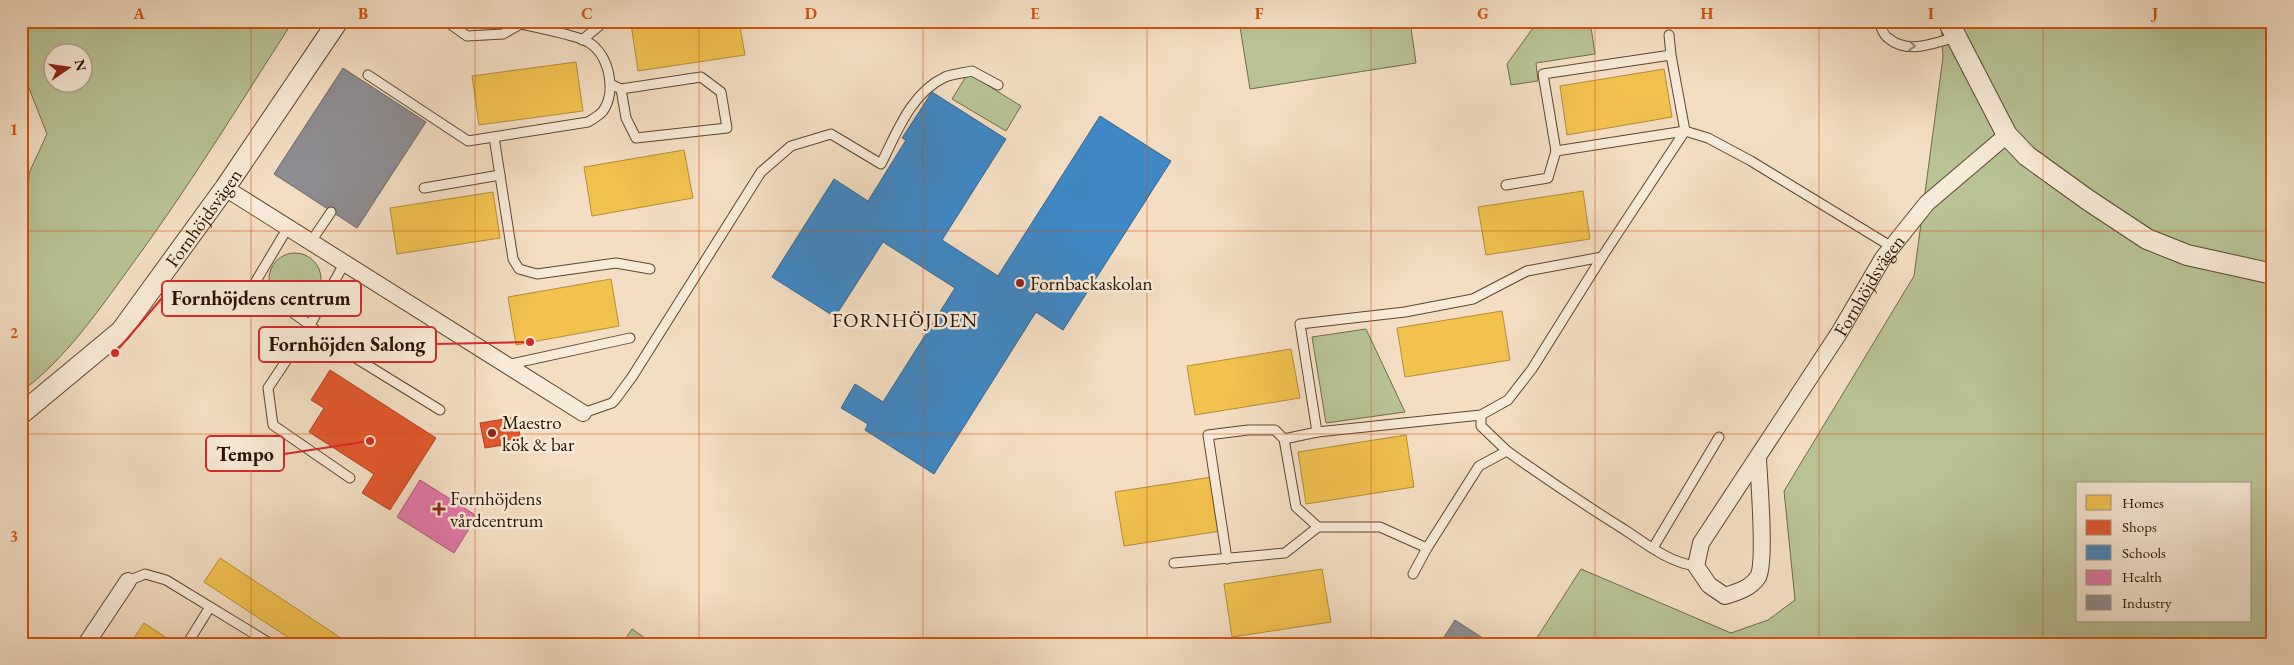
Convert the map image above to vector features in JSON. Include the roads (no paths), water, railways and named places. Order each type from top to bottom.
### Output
[{"type":"street","name":"Fornhöjdsvägen","points":[[21,414],[121,331],[225,188],[338,21]]},
{"type":"street","points":[[1952,29],[2006,135],[2027,156],[2147,239],[2187,254],[2273,274]]},
{"type":"street","name":"Fornhöjdsvägen","points":[[1696,566],[1701,543],[1839,333],[1883,258],[1927,203],[2006,135]]},
{"type":"street","points":[[225,188],[287,229],[583,413]]},
{"type":"street","points":[[1696,566],[1709,585],[1725,596],[1746,589],[1758,576],[1763,545],[1758,458]]},
{"type":"street","points":[[86,644],[128,580]]},
{"type":"lane","points":[[368,75],[468,141],[588,122],[603,112],[609,97],[610,84],[606,65],[598,50],[588,42],[524,23],[503,34],[467,36],[446,21]]},
{"type":"lane","points":[[582,40],[605,21]]},
{"type":"lane","points":[[1878,21],[1886,38],[1902,46],[1920,47],[1952,29]]},
{"type":"lane","points":[[1284,438],[1317,432],[1481,415],[1508,400],[1532,369],[1602,257],[1685,131],[1669,34]]},
{"type":"lane","points":[[1506,185],[1548,178],[1556,151],[1543,74],[1671,55]]},
{"type":"lane","points":[[583,413],[615,400],[632,377],[761,172],[791,146],[831,134],[881,164],[907,113],[926,89],[946,76],[972,71],[998,85]]},
{"type":"lane","points":[[610,84],[621,89],[701,77],[721,92],[727,128],[636,138],[626,118],[621,89]]},
{"type":"lane","points":[[1556,151],[1685,131],[1708,138],[1751,162],[1892,247]]},
{"type":"lane","points":[[494,137],[513,259],[519,269],[537,274],[616,263],[650,268]]},
{"type":"lane","points":[[424,188],[500,175]]},
{"type":"lane","points":[[310,242],[331,212]]},
{"type":"lane","points":[[287,229],[256,281],[258,288],[310,325],[328,341],[440,410]]},
{"type":"lane","points":[[1317,432],[1300,324],[1405,312],[1473,299],[1527,271],[1602,257]]},
{"type":"lane","points":[[344,264],[310,325],[268,388],[273,425],[350,478]]},
{"type":"lane","points":[[506,365],[630,338]]},
{"type":"lane","points":[[1481,415],[1481,426],[1507,452],[1576,500],[1654,548],[1684,565],[1696,566]]},
{"type":"lane","points":[[1227,559],[1208,435],[1248,430],[1275,430],[1284,438],[1296,507],[1318,528]]},
{"type":"lane","points":[[1654,548],[1719,437]]},
{"type":"lane","points":[[1413,574],[1427,548],[1479,466],[1507,452]]},
{"type":"lane","points":[[1174,563],[1285,553],[1318,528],[1380,528],[1427,548]]},
{"type":"lane","points":[[128,580],[145,574],[166,580],[260,635],[271,644]]},
{"type":"lane","points":[[187,644],[210,607]]},
{"type":"place","name":"Fornbackaskolan","points":[[1020,283]]},
{"type":"place","name":"Fornhöjden Salong","points":[[530,342]]},
{"type":"place","name":"Fornhöjdens centrum","points":[[115,353]]},
{"type":"place","name":"Maestro kök & bar","points":[[492,433]]},
{"type":"place","name":"Tempo","points":[[370,441]]},
{"type":"place","name":"Fornhöjdens vårdcentrum","points":[[439,509]]},
{"type":"district","name":"FORNHÖJDEN","points":[[905,320]]}]
